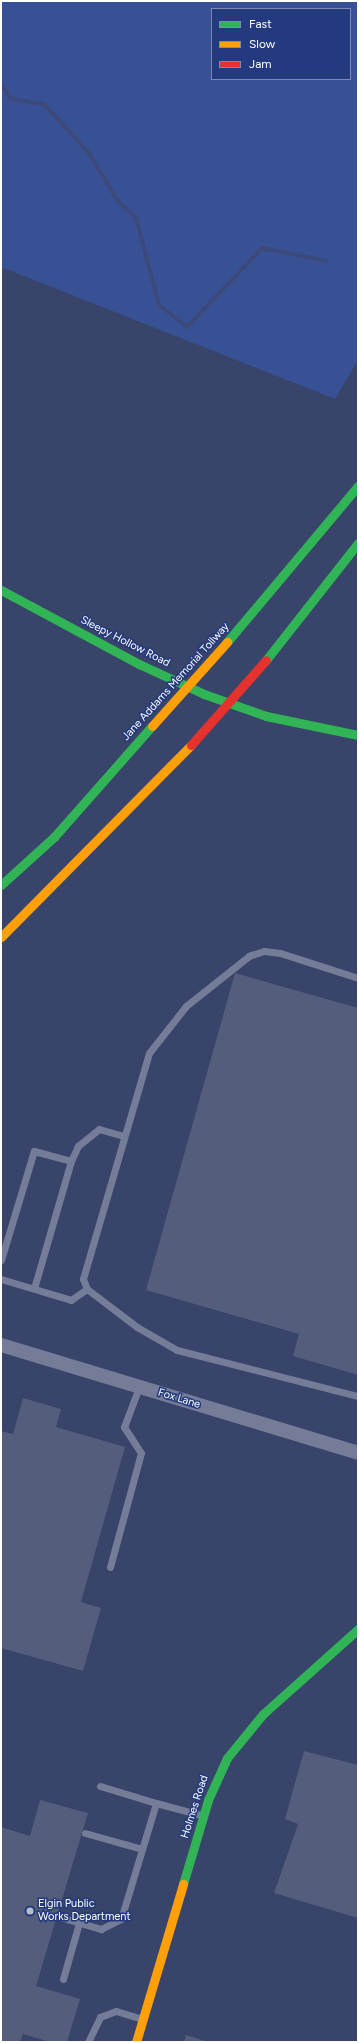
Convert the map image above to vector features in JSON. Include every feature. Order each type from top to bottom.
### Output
[{"type":"main road","name":"Jane Addams Memorial Tollway","points":[[1,885],[54,837],[227,642],[358,486]]},
{"type":"main road","points":[[1,937],[191,746],[266,660],[358,544]]},
{"type":"main road","name":"Sleepy Hollow Road","points":[[1,590],[139,664],[204,694],[266,716],[358,735]]},
{"type":"main road","name":"Holmes Road","points":[[136,2042],[204,1816],[221,1769],[249,1728],[358,1629]]},
{"type":"street","name":"Fox Lane","points":[[1,1345],[358,1453]]},
{"type":"lane","points":[[358,978],[280,953],[264,952],[248,956],[186,1006],[164,1031],[149,1053],[83,1279],[87,1289],[137,1327],[177,1350],[358,1396]]},
{"type":"lane","points":[[34,1288],[71,1161],[78,1146],[99,1129],[124,1136]]},
{"type":"lane","points":[[1,1260],[34,1151],[71,1161]]},
{"type":"lane","points":[[1,1278],[71,1300],[87,1289]]},
{"type":"lane","points":[[110,1567],[141,1453],[124,1427],[139,1387]]},
{"type":"lane","points":[[100,1786],[204,1816]]},
{"type":"lane","points":[[60,1917],[101,1929],[121,1919],[156,1803]]},
{"type":"lane","points":[[84,1833],[142,1849]]},
{"type":"lane","points":[[63,1979],[79,1922]]},
{"type":"lane","points":[[88,2042],[100,2017],[116,2011],[143,2019]]},
{"type":"shaded area","points":[[1,1],[358,1],[358,360],[335,399],[1,267]]},
{"type":"building","points":[[235,973],[358,1008],[358,1375],[293,1356],[299,1334],[146,1290]]},
{"type":"building","points":[[23,1398],[61,1409],[56,1427],[125,1447],[81,1602],[101,1608],[83,1671],[1,1648],[1,1431],[13,1434]]},
{"type":"building","points":[[304,1751],[358,1765],[358,1918],[274,1893],[298,1824],[285,1819]]},
{"type":"building","name":"Elgin Public Works Department","points":[[40,1800],[88,1813],[36,1986],[80,1999],[67,2042],[50,2042],[23,2034],[20,2042],[1,2042],[1,1827],[30,1836]]},
{"type":"building","points":[[186,2035],[208,2042],[184,2042]]},
{"type":"waterway","points":[[1,85],[11,99],[44,104],[89,153],[118,201],[136,218],[159,305],[187,327],[262,248],[327,261]]},
{"type":"traffic: fast","points":[[227,642],[358,486]]},
{"type":"traffic: fast","points":[[266,660],[358,543]]},
{"type":"traffic: fast","points":[[1,590],[139,664],[204,694],[266,716],[358,735]]},
{"type":"traffic: fast","points":[[1,885],[54,837],[152,726]]},
{"type":"traffic: fast","points":[[183,1884],[208,1800],[227,1758],[263,1714],[358,1629]]},
{"type":"traffic: slow","points":[[152,726],[227,642]]},
{"type":"traffic: slow","points":[[1,937],[191,745]]},
{"type":"traffic: slow","points":[[136,2042],[183,1884]]},
{"type":"traffic: jam","points":[[191,745],[266,660]]},
{"type":"place","name":"Elgin Public Works Department","points":[[30,1911]]}]
